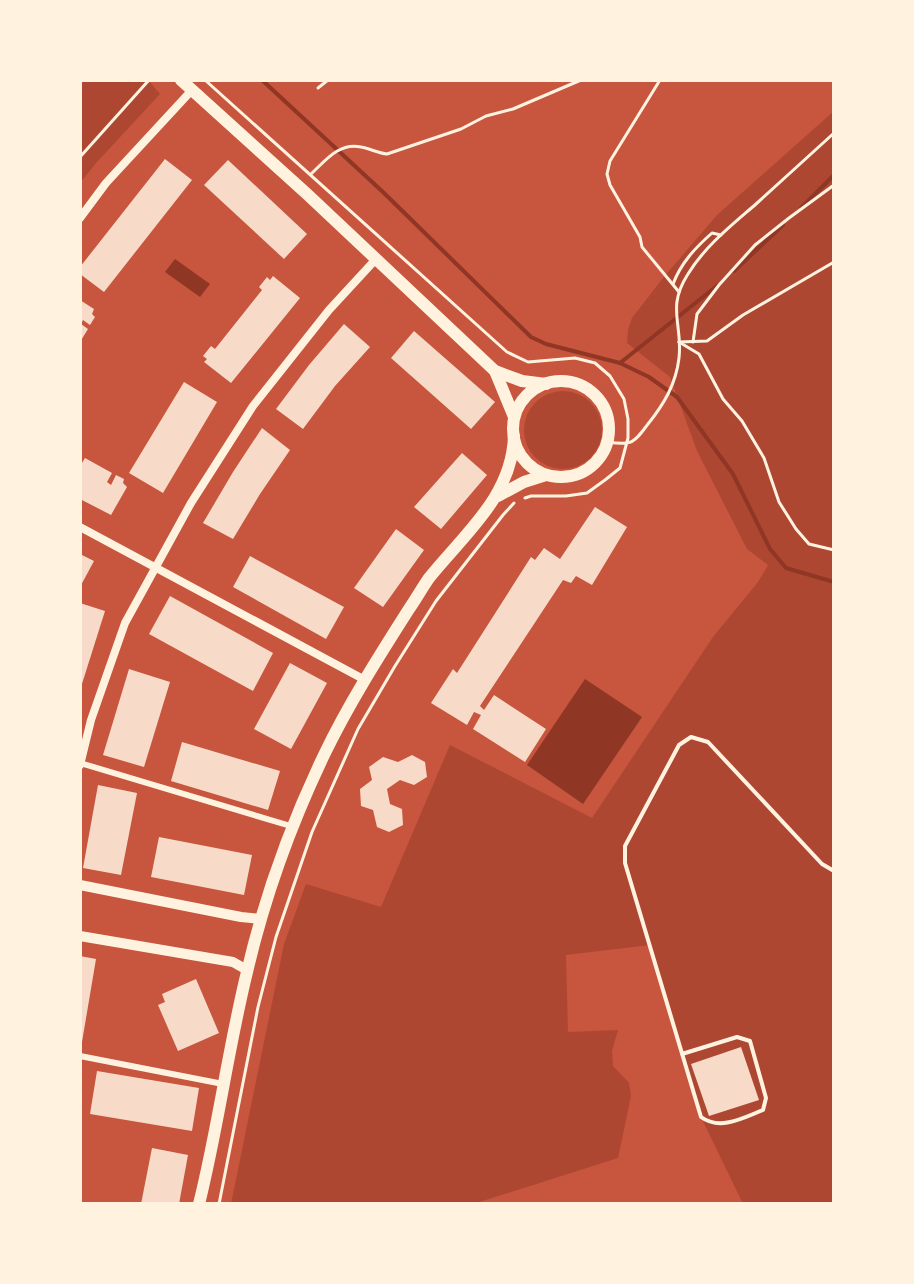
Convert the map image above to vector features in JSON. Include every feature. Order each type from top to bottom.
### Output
[{"type":"main road","points":[[181,80],[495,371],[522,381],[581,386],[602,403],[610,428],[603,454],[584,472],[572,476],[546,475],[526,463],[514,436]]},
{"type":"main road","points":[[200,1204],[247,970],[261,919],[324,754],[365,680],[428,580],[498,496],[512,459],[514,417],[495,371]]},
{"type":"main road","points":[[514,417],[524,398],[535,388],[546,384]]},
{"type":"main road","points":[[498,496],[524,482],[546,475]]},
{"type":"street","points":[[80,218],[106,183],[192,90]]},
{"type":"street","points":[[294,827],[80,764],[91,720],[125,623],[191,503],[253,406],[329,310],[376,259]]},
{"type":"street","points":[[80,527],[365,680]]},
{"type":"street","points":[[80,885],[261,919]]},
{"type":"street","points":[[80,936],[233,962],[247,970]]},
{"type":"street","points":[[80,1056],[223,1084]]},
{"type":"lane","points":[[682,1054],[737,1037],[750,1041],[766,1098],[763,1110],[733,1122],[710,1123],[701,1117],[682,1054],[625,863],[625,846],[679,745],[691,737],[708,742],[822,864],[834,871]]},
{"type":"path","points":[[80,157],[149,80]]},
{"type":"path","points":[[205,80],[507,352],[528,362],[575,358],[595,363],[610,376],[624,399],[628,419],[628,438],[620,468],[587,493],[523,499]]},
{"type":"path","points":[[318,88],[328,80]]},
{"type":"path","points":[[311,174],[338,150],[360,147],[387,154],[461,129],[486,116],[513,109],[581,80]]},
{"type":"path","points":[[660,80],[610,161],[607,174],[610,185],[640,237],[642,247],[679,292]]},
{"type":"path","points":[[608,442],[626,445],[636,441],[670,392],[679,357],[675,307],[679,292],[697,260],[834,133]]},
{"type":"path","points":[[693,342],[697,314],[719,285],[755,245],[834,185]]},
{"type":"path","points":[[673,284],[680,269],[700,243],[712,233],[721,235]]},
{"type":"path","points":[[679,342],[707,341],[743,315],[834,262]]},
{"type":"path","points":[[679,342],[699,354],[723,399],[742,421],[764,458],[779,502],[796,529],[809,544],[834,550]]},
{"type":"path","points":[[219,1204],[258,1007],[276,937],[312,832],[358,729],[395,666],[436,601],[516,502]]},
{"type":"shaded area","points":[[80,80],[148,80],[160,94],[80,183]]},
{"type":"shaded area","points":[[834,111],[834,1201],[824,1204],[743,1204],[701,1117],[650,945],[566,955],[568,1032],[618,1030],[612,1051],[613,1066],[629,1083],[631,1096],[618,1158],[473,1204],[231,1204],[284,944],[306,884],[381,907],[450,745],[592,818],[713,637],[768,565],[747,549],[697,451],[670,377],[627,343],[628,330],[632,318],[717,215]]},
{"type":"shaded area","points":[[175,259],[210,284],[200,297],[165,272]]},
{"type":"shaded area","points":[[555,391],[571,391],[585,397],[596,408],[602,430],[596,452],[585,463],[571,469],[555,469],[541,463],[530,452],[524,438],[524,422],[530,408],[541,397]]},
{"type":"shaded area","points":[[585,679],[642,717],[583,804],[527,765]]},
{"type":"building","points":[[165,159],[192,180],[104,292],[80,274],[80,267]]},
{"type":"building","points":[[228,160],[307,234],[284,259],[204,185]]},
{"type":"building","points":[[273,276],[300,298],[231,383],[204,362],[207,359],[203,356],[211,346],[215,349],[262,290],[259,287],[267,277],[270,280]]},
{"type":"building","points":[[80,300],[94,309],[92,314],[95,317],[90,325],[83,320],[81,324],[88,329],[80,342]]},
{"type":"building","points":[[344,324],[370,347],[335,386],[303,429],[276,409]]},
{"type":"building","points":[[414,331],[495,402],[471,429],[391,358]]},
{"type":"building","points":[[184,382],[217,402],[163,493],[129,473]]},
{"type":"building","points":[[262,428],[290,450],[233,539],[203,523]]},
{"type":"building","points":[[462,453],[487,475],[441,529],[414,507]]},
{"type":"building","points":[[85,458],[112,473],[107,482],[111,485],[116,475],[124,479],[127,487],[111,515],[80,499],[80,466]]},
{"type":"building","points":[[595,507],[627,527],[592,585],[576,576],[571,583],[563,580],[480,706],[484,710],[494,695],[546,729],[525,762],[473,729],[481,715],[474,712],[467,725],[431,703],[453,669],[457,673],[531,557],[535,560],[544,548],[560,559]]},
{"type":"building","points":[[396,529],[424,550],[383,607],[354,588]]},
{"type":"building","points":[[80,554],[94,561],[80,587]]},
{"type":"building","points":[[250,556],[344,607],[326,639],[233,587]]},
{"type":"building","points":[[170,596],[273,653],[253,691],[149,634]]},
{"type":"building","points":[[80,603],[105,611],[81,687],[80,687]]},
{"type":"building","points":[[290,663],[327,683],[291,749],[254,729]]},
{"type":"building","points":[[129,669],[170,682],[144,767],[103,755]]},
{"type":"building","points":[[182,742],[280,771],[268,810],[171,781]]},
{"type":"building","points":[[412,755],[425,762],[427,777],[414,785],[400,780],[387,789],[390,804],[402,809],[403,825],[389,832],[377,827],[373,810],[361,806],[360,789],[372,780],[369,767],[383,757],[398,762]]},
{"type":"building","points":[[98,785],[137,793],[121,875],[83,868]]},
{"type":"building","points":[[159,837],[252,855],[244,895],[151,877]]},
{"type":"building","points":[[80,956],[96,959],[82,1042],[80,1042]]},
{"type":"building","points":[[196,979],[219,1033],[178,1051],[158,1005],[165,1002],[162,994]]},
{"type":"building","points":[[741,1047],[759,1100],[709,1116],[691,1064]]},
{"type":"building","points":[[97,1071],[199,1088],[192,1131],[90,1114]]},
{"type":"building","points":[[152,1148],[188,1155],[179,1204],[141,1204]]},
{"type":"waterway","points":[[262,80],[384,193],[531,337],[546,344],[620,363],[649,377],[677,397],[733,474],[770,549],[786,568],[834,582]]},
{"type":"waterway","points":[[801,208],[834,175]]},
{"type":"waterway","points":[[734,271],[783,225]]},
{"type":"waterway","points":[[620,363],[718,285]]}]
